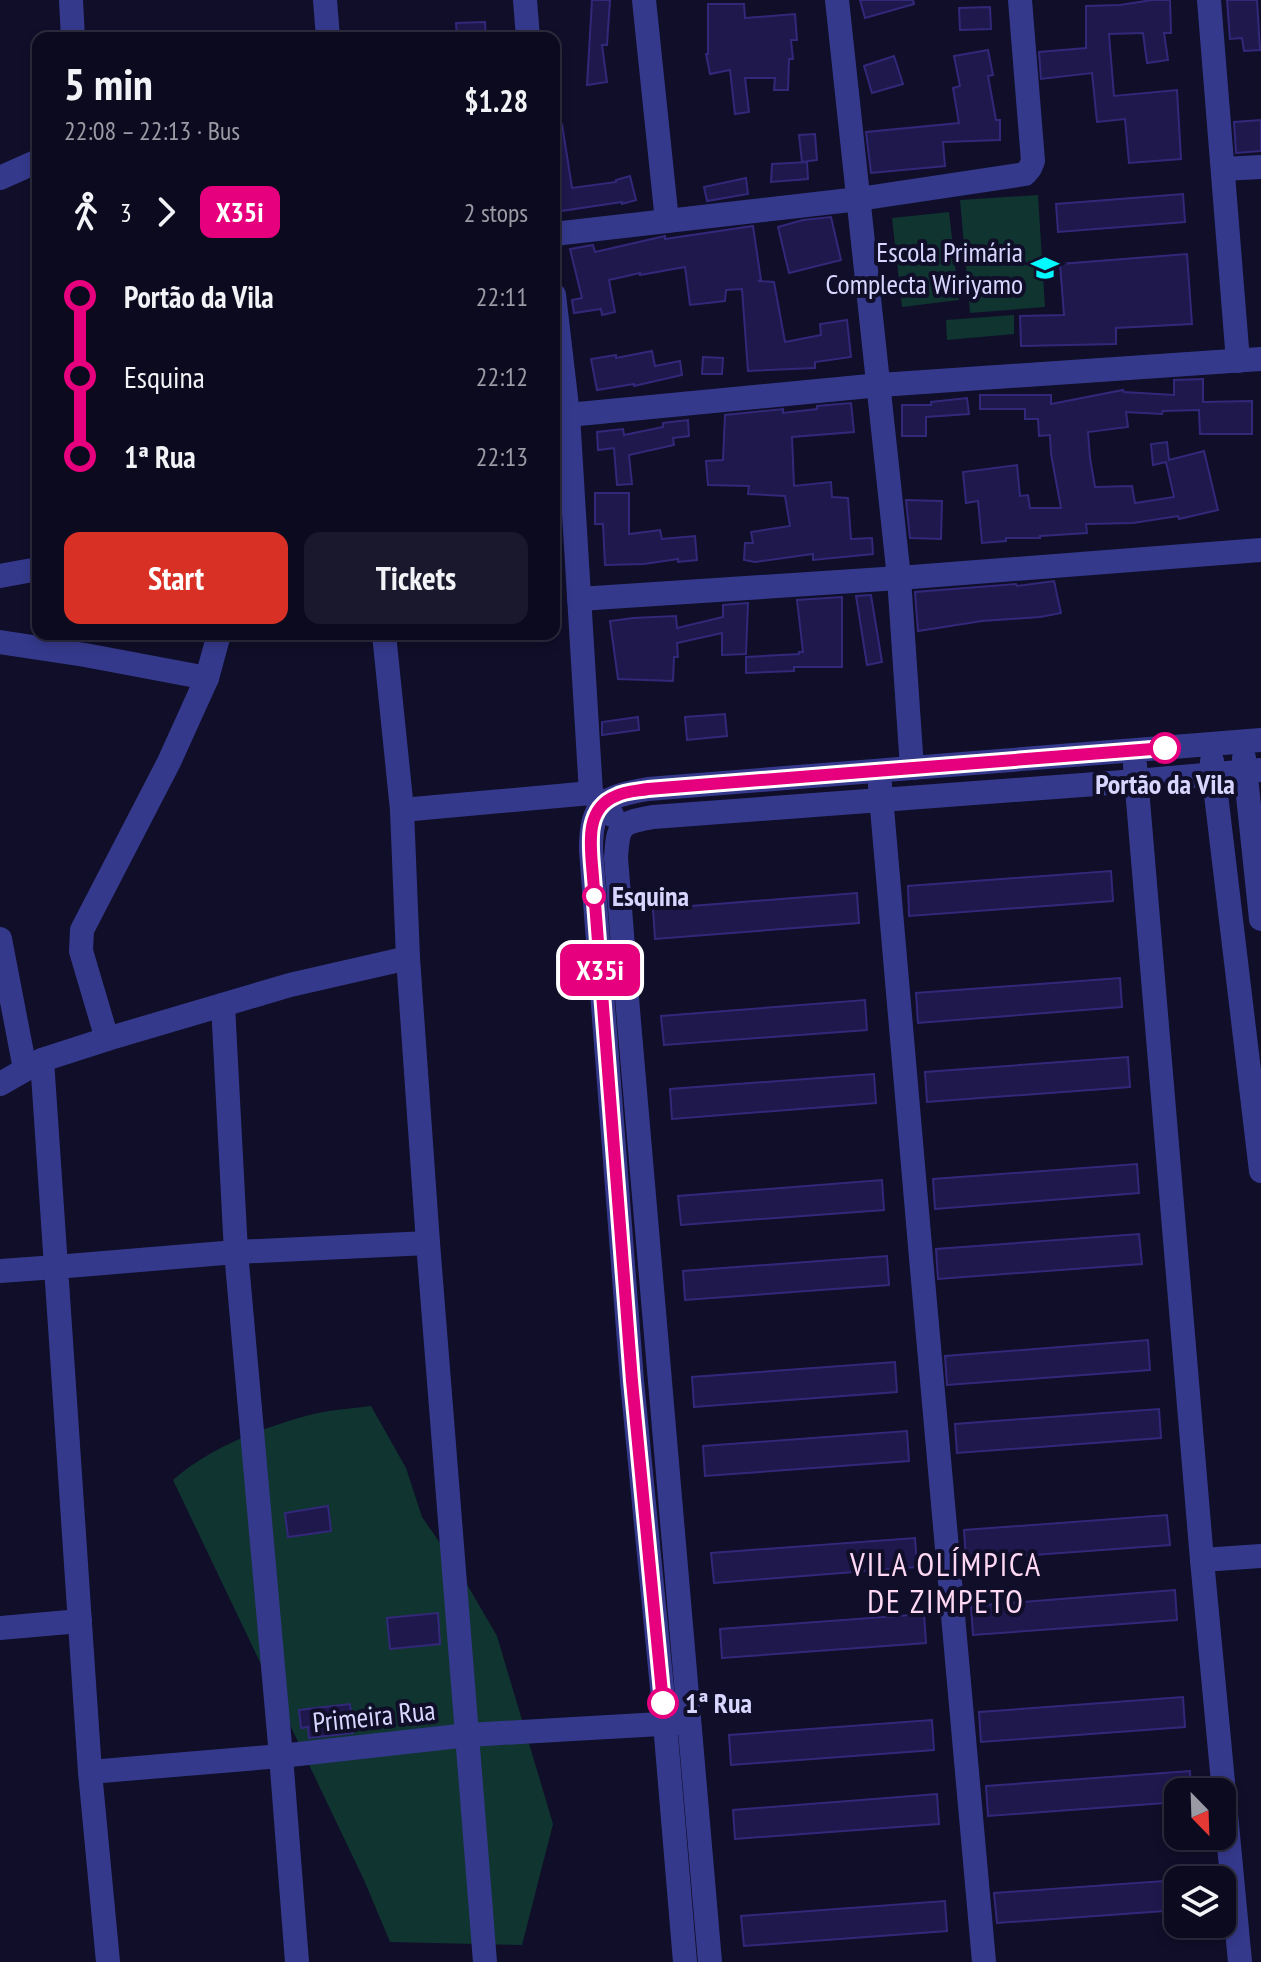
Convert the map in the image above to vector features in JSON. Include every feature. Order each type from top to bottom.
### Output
[{"type":"street","points":[[71,0],[73,32]]},
{"type":"street","points":[[325,0],[328,32]]},
{"type":"street","points":[[525,0],[528,32]]},
{"type":"street","points":[[644,0],[667,221]]},
{"type":"street","points":[[837,0],[899,578],[912,768]]},
{"type":"street","points":[[560,233],[859,199],[1025,174],[1033,161],[1020,0]]},
{"type":"street","points":[[568,415],[880,385],[1250,360],[1223,169],[1209,0]]},
{"type":"street","points":[[0,178],[32,164]]},
{"type":"street","points":[[1223,169],[1261,167]]},
{"type":"street","points":[[560,346],[568,415],[564,479],[579,599],[596,799],[591,850],[632,1381],[685,1962]]},
{"type":"street","points":[[579,599],[1261,550]]},
{"type":"street","points":[[0,576],[32,570]]},
{"type":"street","points":[[107,1039],[81,951],[82,930],[169,762],[207,678],[217,640]]},
{"type":"street","points":[[385,640],[402,810],[408,958],[428,1243],[485,1962]]},
{"type":"street","points":[[0,642],[207,678]]},
{"type":"street","points":[[402,810],[596,799],[648,789],[1251,741],[1261,919]]},
{"type":"street","points":[[1210,746],[1261,1171]]},
{"type":"street","points":[[1134,751],[1202,1560],[1240,1962]]},
{"type":"street","points":[[879,771],[984,1962]]},
{"type":"street","points":[[710,1962],[616,858],[617,836],[622,826],[653,817],[1253,771]]},
{"type":"street","points":[[596,799],[622,826]]},
{"type":"street","points":[[0,939],[34,1064],[56,1267],[90,1772],[108,1962]]},
{"type":"street","points":[[0,1084],[34,1064],[107,1039],[290,985],[408,958]]},
{"type":"street","points":[[223,1005],[236,1252],[297,1962]]},
{"type":"street","points":[[0,1271],[236,1252],[428,1243]]},
{"type":"street","points":[[1202,1560],[1261,1556]]},
{"type":"street","points":[[0,1628],[80,1621]]},
{"type":"street","name":"Primeira Rua","points":[[90,1772],[281,1756],[468,1735],[689,1723]]},
{"type":"green space","points":[[1038,195],[1045,307],[970,313],[960,200]]},
{"type":"green space","points":[[949,212],[959,300],[902,307],[892,218]]},
{"type":"green space","points":[[1014,315],[1014,334],[947,340],[946,320]]},
{"type":"green space","points":[[371,1406],[406,1468],[422,1517],[458,1569],[497,1636],[553,1824],[522,1945],[390,1942],[364,1880],[173,1480],[217,1450],[268,1428],[319,1413]]},
{"type":"building","points":[[592,0],[610,0],[607,45],[602,45],[607,82],[587,85]]},
{"type":"building","points":[[860,0],[913,0],[914,4],[865,18]]},
{"type":"building","points":[[1170,0],[1171,33],[1164,33],[1168,60],[1147,63],[1143,33],[1109,34],[1114,96],[1177,90],[1181,159],[1129,163],[1125,119],[1097,122],[1092,73],[1041,79],[1039,52],[1086,48],[1086,6]]},
{"type":"building","points":[[1227,0],[1257,0],[1260,50],[1244,51],[1242,38],[1230,39]]},
{"type":"building","points":[[708,4],[744,4],[745,18],[795,14],[797,40],[791,40],[793,59],[789,59],[788,90],[774,90],[775,78],[745,78],[749,112],[735,114],[730,70],[710,74],[706,54]]},
{"type":"building","points":[[990,7],[991,29],[960,30],[959,8]]},
{"type":"building","points":[[485,22],[486,32],[457,32],[456,23]]},
{"type":"building","points":[[988,50],[993,75],[988,76],[996,120],[1000,120],[1000,140],[943,142],[945,166],[871,173],[866,132],[959,123],[953,88],[960,86],[954,56]]},
{"type":"building","points":[[894,56],[903,84],[872,93],[864,66]]},
{"type":"building","points":[[1261,120],[1261,151],[1236,153],[1234,122]]},
{"type":"building","points":[[562,124],[572,188],[616,182],[630,176],[636,200],[561,211]]},
{"type":"building","points":[[815,134],[817,160],[802,162],[799,135]]},
{"type":"building","points":[[807,162],[808,179],[771,182],[772,164]]},
{"type":"building","points":[[746,178],[748,194],[707,201],[704,187]]},
{"type":"building","points":[[1183,194],[1185,222],[1058,232],[1056,204]]},
{"type":"building","points":[[831,217],[841,260],[789,273],[778,227]]},
{"type":"building","points":[[753,226],[761,280],[758,281],[774,282],[785,342],[821,335],[820,324],[847,320],[851,357],[815,362],[815,368],[748,371],[742,289],[726,290],[725,301],[690,305],[685,267],[609,280],[615,312],[602,315],[601,309],[574,313],[572,300],[582,298],[570,249],[593,245],[595,252],[665,236],[665,239]]},
{"type":"building","points":[[1187,254],[1192,324],[1116,328],[1116,344],[1021,346],[1020,316],[1064,315],[1060,264]]},
{"type":"building","points":[[652,351],[655,366],[680,361],[682,375],[634,386],[597,390],[591,359]]},
{"type":"building","points":[[703,357],[723,358],[722,374],[702,374]]},
{"type":"building","points":[[1203,379],[1203,402],[1252,401],[1252,434],[1200,434],[1199,410],[1163,411],[1162,414],[1126,412],[1128,427],[1088,432],[1090,458],[1095,487],[1132,486],[1135,503],[1174,497],[1166,462],[1153,465],[1151,444],[1167,442],[1169,460],[1204,451],[1218,510],[1179,519],[1178,516],[1133,523],[1086,524],[1087,533],[1006,538],[1006,541],[982,543],[978,501],[966,503],[963,472],[1017,465],[1020,496],[1028,495],[1030,508],[1061,508],[1050,435],[1039,436],[1038,419],[1025,419],[1025,409],[980,409],[980,395],[1051,395],[1051,404],[1123,390],[1174,395],[1174,380]]},
{"type":"building","points":[[967,398],[969,414],[926,417],[926,436],[902,436],[902,405],[931,405],[931,402]]},
{"type":"building","points":[[851,403],[854,432],[792,437],[794,486],[831,482],[832,497],[848,498],[851,539],[872,538],[873,554],[813,560],[813,554],[755,562],[744,560],[745,543],[753,543],[751,532],[790,526],[785,496],[748,494],[749,486],[708,485],[706,461],[723,460],[725,415],[783,409],[783,413]]},
{"type":"building","points":[[688,420],[689,436],[673,438],[674,445],[629,455],[632,484],[617,485],[614,448],[598,450],[597,432],[623,429],[624,435],[663,427],[663,423]]},
{"type":"building","points":[[595,493],[629,493],[629,534],[660,530],[662,539],[695,536],[697,560],[605,565],[603,524],[595,524]]},
{"type":"building","points":[[906,500],[942,501],[941,539],[910,538]]},
{"type":"building","points":[[1054,581],[1061,613],[918,631],[915,592]]},
{"type":"building","points":[[871,595],[882,662],[867,665],[856,596]]},
{"type":"building","points":[[842,597],[842,667],[794,667],[794,671],[746,673],[746,657],[803,652],[797,600]]},
{"type":"building","points":[[748,603],[746,654],[722,655],[722,633],[677,643],[678,657],[674,657],[673,681],[618,679],[610,621],[676,616],[677,628],[723,617],[723,605]]},
{"type":"building","points":[[725,714],[727,736],[687,740],[685,717]]},
{"type":"building","points":[[638,717],[639,730],[602,735],[602,722]]},
{"type":"building","points":[[1111,871],[1113,901],[909,916],[908,886]]},
{"type":"building","points":[[857,893],[859,923],[655,939],[653,909]]},
{"type":"building","points":[[1120,978],[1122,1007],[918,1023],[916,993]]},
{"type":"building","points":[[865,1000],[867,1030],[664,1045],[661,1016]]},
{"type":"building","points":[[1128,1057],[1130,1087],[927,1102],[925,1072]]},
{"type":"building","points":[[874,1074],[876,1103],[672,1119],[670,1089]]},
{"type":"building","points":[[1137,1164],[1139,1193],[935,1209],[933,1179]]},
{"type":"building","points":[[882,1180],[884,1210],[681,1225],[678,1196]]},
{"type":"building","points":[[1139,1234],[1142,1264],[938,1279],[936,1249]]},
{"type":"building","points":[[887,1256],[889,1285],[685,1300],[683,1271]]},
{"type":"building","points":[[1148,1340],[1150,1370],[947,1385],[945,1356]]},
{"type":"building","points":[[895,1362],[897,1392],[694,1407],[692,1377]]},
{"type":"building","points":[[1159,1409],[1161,1438],[957,1453],[955,1424]]},
{"type":"building","points":[[907,1431],[909,1461],[705,1476],[703,1446]]},
{"type":"building","points":[[328,1506],[331,1531],[288,1537],[285,1513]]},
{"type":"building","points":[[1167,1515],[1170,1545],[966,1560],[964,1530]]},
{"type":"building","points":[[915,1538],[917,1567],[714,1583],[711,1553]]},
{"type":"building","points":[[1175,1590],[1177,1620],[973,1635],[971,1606]]},
{"type":"building","points":[[438,1613],[440,1644],[390,1649],[387,1618]]},
{"type":"building","points":[[924,1614],[926,1643],[722,1658],[720,1629]]},
{"type":"building","points":[[1183,1697],[1185,1727],[981,1742],[979,1712]]},
{"type":"building","points":[[350,1704],[353,1733],[309,1738],[308,1727],[301,1728],[299,1710]]},
{"type":"building","points":[[932,1720],[934,1750],[731,1765],[729,1735]]},
{"type":"building","points":[[1190,1771],[1190,1778],[1164,1778],[1164,1803],[988,1816],[986,1786]]},
{"type":"building","points":[[937,1794],[939,1824],[735,1839],[733,1810]]},
{"type":"building","points":[[1164,1881],[1164,1911],[997,1923],[994,1893]]},
{"type":"building","points":[[945,1901],[947,1931],[744,1946],[741,1916]]},
{"type":"bus line","name":"X35i","points":[[663,1703],[632,1381],[591,850],[594,816],[601,805],[615,796],[648,789],[1165,748]]},
{"type":"place","name":"Escola Primária Complecta Wiriyamo","points":[[1045,268]]},
{"type":"place","name":"Portão da Vila","points":[[1165,748]]},
{"type":"place","name":"Esquina","points":[[594,896]]},
{"type":"place","name":"1ª Rua","points":[[663,1703]]},
{"type":"district","name":"VILA OLÍMPICA DE ZIMPETO","points":[[946,1584]]}]
